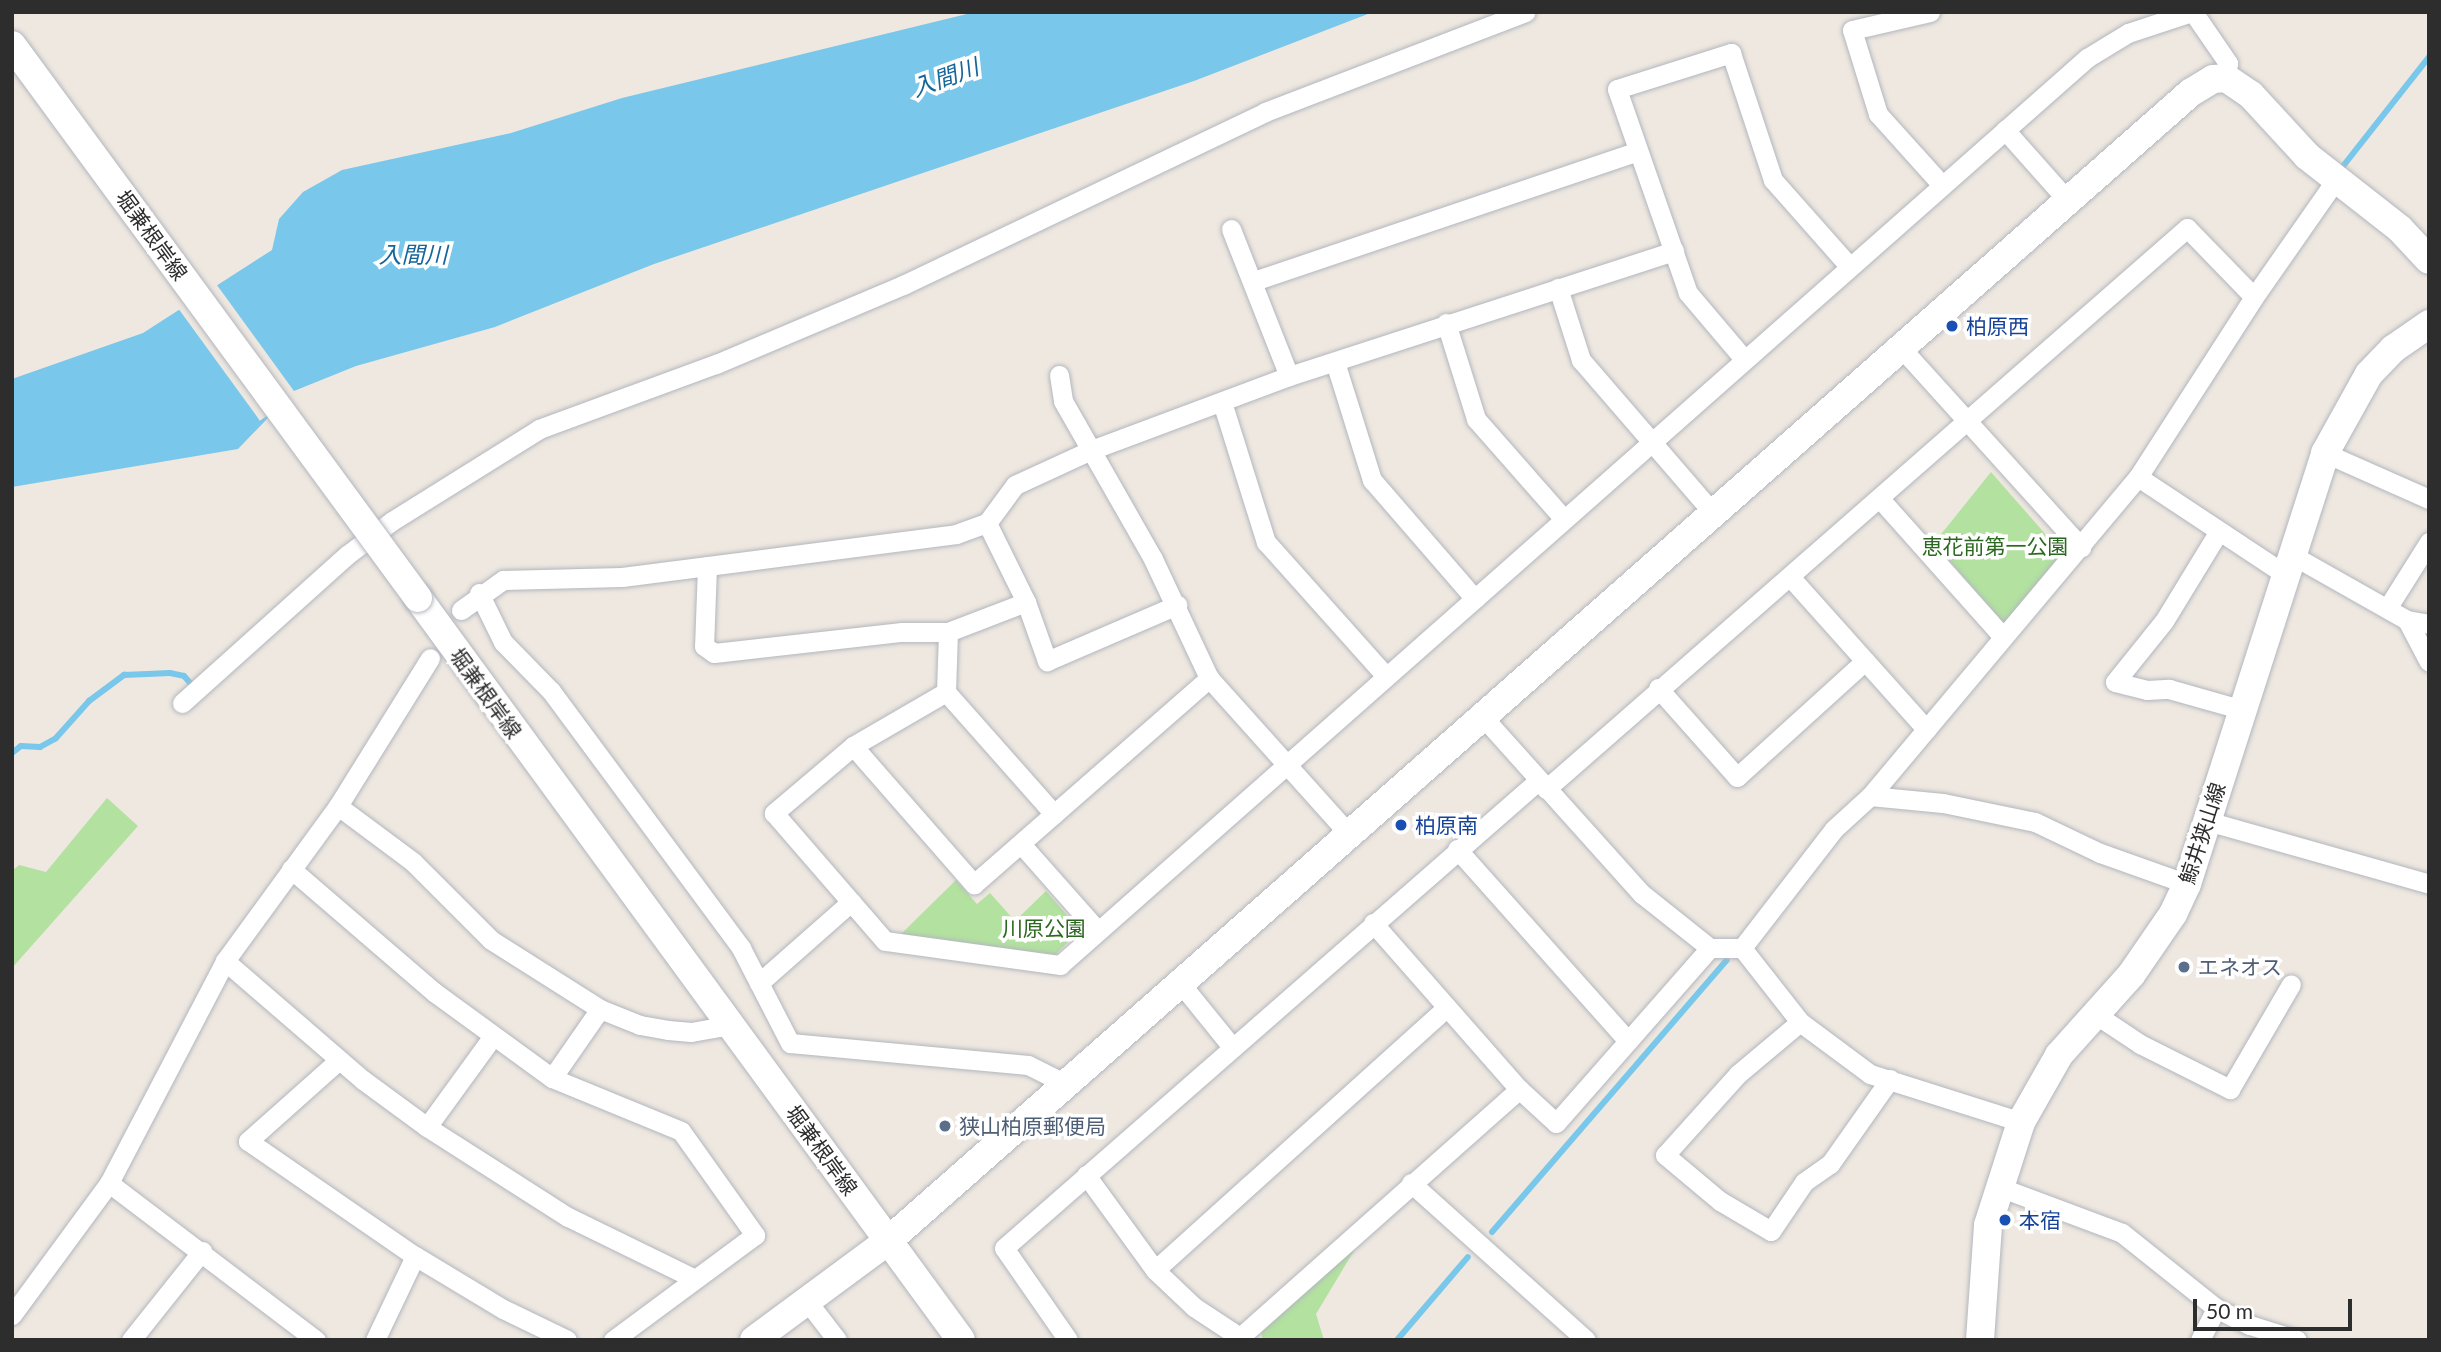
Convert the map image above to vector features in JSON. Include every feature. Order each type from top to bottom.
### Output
[{"type":"main road","name":"堀兼根岸線","points":[[12,45],[961,1340]]},
{"type":"main road","points":[[754,1340],[888,1241],[1903,350],[2190,93],[2213,79],[2226,78],[2251,95],[2334,181],[2400,229],[2429,260]]},
{"type":"main road","name":"鯨井狭山線","points":[[1980,1340],[1988,1225],[2021,1122],[2059,1055],[2152,948],[2187,884],[2240,709],[2325,453],[2369,374],[2393,349],[2429,324]]},
{"type":"street","points":[[182,703],[347,555],[392,521],[539,429],[716,364],[903,285],[1265,112],[1525,12]]},
{"type":"street","points":[[1930,12],[1852,30],[1878,114],[1942,185]]},
{"type":"street","points":[[946,692],[852,746],[774,813],[885,942],[1060,965],[2103,44],[2192,12],[2228,63],[2226,78]]},
{"type":"street","points":[[1744,359],[1688,293],[1617,89],[1731,53],[1773,180],[1850,267]]},
{"type":"street","points":[[2005,130],[2069,202]]},
{"type":"street","points":[[1254,281],[1637,151]]},
{"type":"street","points":[[1742,948],[1834,829],[1870,796],[2138,477],[2254,297],[2334,181]]},
{"type":"street","points":[[1068,1340],[1004,1248],[1086,1175],[1457,849],[1542,784],[1791,578],[2187,228],[2254,297]]},
{"type":"street","points":[[1231,229],[1254,281],[1289,376]]},
{"type":"street","points":[[461,610],[479,593],[503,580],[524,576],[622,577],[956,534],[987,523],[1015,485],[1091,450],[1289,376],[1674,251]]},
{"type":"street","points":[[1558,288],[1581,360],[1715,515]]},
{"type":"street","points":[[1446,323],[1476,419],[1564,519]]},
{"type":"street","points":[[1903,350],[2081,547]]},
{"type":"street","points":[[1335,362],[1373,480],[1475,599]]},
{"type":"street","points":[[1059,375],[1063,401],[1177,606],[1209,678],[1349,834]]},
{"type":"street","points":[[1223,402],[1266,542],[1386,676]]},
{"type":"street","points":[[2325,453],[2429,499]]},
{"type":"street","points":[[2138,477],[2219,531],[2289,565],[2388,607],[2407,620],[2429,624]]},
{"type":"street","points":[[1881,500],[2002,636]]},
{"type":"street","points":[[987,523],[1026,602],[1048,661],[1177,606]]},
{"type":"street","points":[[2219,531],[2164,621],[2115,682],[2147,690],[2169,689],[2240,709]]},
{"type":"street","points":[[2388,607],[2429,541]]},
{"type":"street","points":[[708,566],[704,646],[713,653],[902,632],[948,632],[1026,602]]},
{"type":"street","points":[[1791,578],[1926,729]]},
{"type":"street","points":[[479,593],[503,642],[551,691],[741,948],[790,1043],[1028,1065],[1066,1084]]},
{"type":"street","points":[[2407,620],[2429,662]]},
{"type":"street","points":[[948,632],[946,692],[1054,814]]},
{"type":"street","points":[[12,1315],[109,1183],[225,961],[338,806],[430,658]]},
{"type":"street","points":[[1658,688],[1737,777],[1865,661]]},
{"type":"street","points":[[852,746],[974,884],[1209,678]]},
{"type":"street","points":[[1483,717],[1642,894],[1710,948],[1742,948]]},
{"type":"street","points":[[1870,796],[1943,803],[2035,822],[2100,853],[2187,884]]},
{"type":"street","points":[[338,806],[407,856],[491,940],[600,1009],[640,1025],[668,1030],[691,1032],[731,1025]]},
{"type":"street","points":[[2207,821],[2429,884]]},
{"type":"street","points":[[1021,844],[1097,930]]},
{"type":"street","points":[[1457,849],[1628,1041]]},
{"type":"street","points":[[290,869],[373,943],[552,1078],[681,1132],[755,1235],[613,1340]]},
{"type":"street","points":[[759,983],[851,902]]},
{"type":"street","points":[[1373,923],[1519,1089],[1556,1123],[1710,948]]},
{"type":"street","points":[[1742,948],[1800,1022],[1870,1074],[2021,1122]]},
{"type":"street","points":[[225,961],[339,1060],[427,1127],[568,1217],[695,1279]]},
{"type":"street","points":[[1181,984],[1232,1047]]},
{"type":"street","points":[[2095,1014],[2140,1044],[2230,1089],[2291,984]]},
{"type":"street","points":[[1155,1270],[1446,1007]]},
{"type":"street","points":[[552,1078],[600,1009]]},
{"type":"street","points":[[1800,1022],[1738,1074],[1665,1155],[1720,1202],[1771,1231],[1804,1182],[1830,1164],[1890,1079]]},
{"type":"street","points":[[427,1127],[493,1036]]},
{"type":"street","points":[[339,1060],[248,1141],[415,1256],[503,1309],[567,1340]]},
{"type":"street","points":[[1086,1175],[1155,1270],[1194,1307],[1242,1339],[1519,1089]]},
{"type":"street","points":[[109,1183],[316,1340]]},
{"type":"street","points":[[1412,1183],[1586,1340]]},
{"type":"street","points":[[1999,1186],[2122,1233],[2216,1308],[2249,1325],[2297,1340]]},
{"type":"street","points":[[134,1339],[202,1251]]},
{"type":"street","points":[[375,1340],[415,1256]]},
{"type":"street","points":[[807,1301],[837,1340]]},
{"type":"street","points":[[2200,1340],[2216,1308]]},
{"type":"green space","name":"恵花前第一公園","points":[[1991,472],[2062,553],[2004,624],[1934,543]]},
{"type":"green space","points":[[107,798],[138,826],[12,968],[12,871],[19,865],[46,872]]},
{"type":"green space","name":"川原公園","points":[[956,880],[977,904],[990,893],[1015,921],[1046,891],[1080,930],[1055,955],[899,936]]},
{"type":"green space","points":[[1355,1249],[1316,1314],[1324,1340],[1262,1339],[1261,1327]]},
{"type":"water","name":"入間川","points":[[975,12],[1373,12],[1194,81],[654,264],[495,327],[356,366],[294,391],[238,449],[12,487],[12,379],[143,333],[272,250],[279,219],[303,192],[342,170],[511,133],[622,98]]},
{"type":"pier","points":[[214,281],[296,394],[260,421],[178,307]]},
{"type":"waterway","points":[[2340,170],[2429,57]]},
{"type":"waterway","points":[[12,753],[21,746],[40,747],[56,738],[89,701],[124,675],[170,673],[184,676],[193,686]]},
{"type":"waterway","points":[[1492,1232],[1727,960]]},
{"type":"waterway","points":[[1397,1340],[1468,1257]]},
{"type":"place","name":"柏原西","points":[[1952,326]]},
{"type":"place","name":"柏原南","points":[[1401,825]]},
{"type":"place","name":"エネオス","points":[[2184,967]]},
{"type":"place","name":"狭山柏原郵便局","points":[[945,1126]]},
{"type":"place","name":"本宿","points":[[2005,1220]]}]
